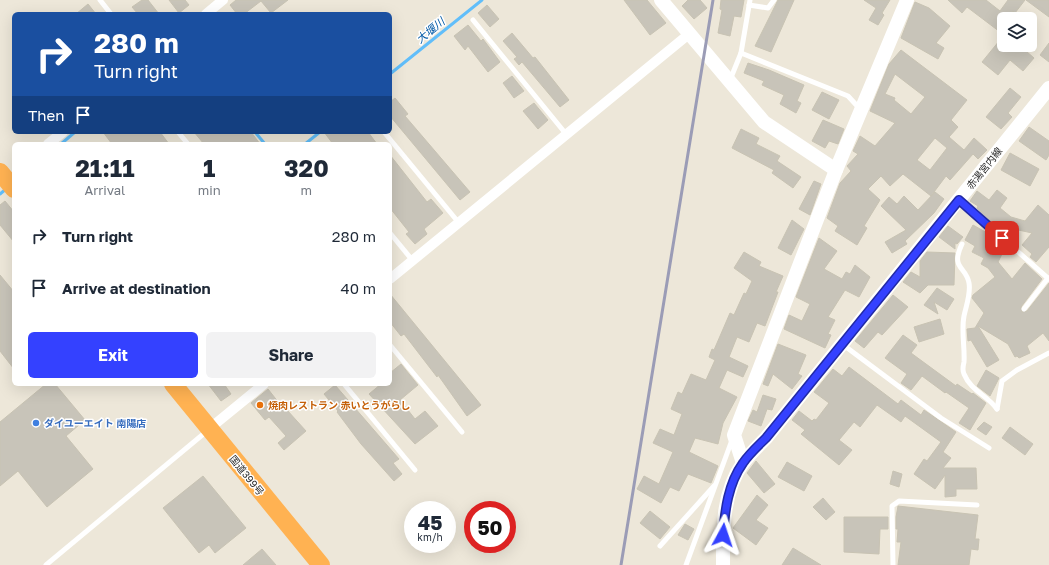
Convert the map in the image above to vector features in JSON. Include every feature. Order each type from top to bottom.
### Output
[{"type":"highway","name":"国道399号","points":[[174,386],[321,565]]},
{"type":"street","points":[[208,12],[223,0]]},
{"type":"street","points":[[661,0],[764,122],[836,170]]},
{"type":"street","points":[[743,463],[734,435],[836,170],[907,0]]},
{"type":"street","points":[[392,278],[689,34]]},
{"type":"street","name":"赤湯宮内線","points":[[723,565],[725,510],[732,483],[743,463],[766,438],[1049,88]]},
{"type":"street","points":[[50,142],[60,134]]},
{"type":"street","points":[[209,429],[262,386]]},
{"type":"lane","points":[[100,0],[109,12]]},
{"type":"lane","points":[[729,82],[741,53],[749,3],[768,8],[774,0]]},
{"type":"lane","points":[[473,20],[566,134]]},
{"type":"lane","points":[[741,53],[848,96],[861,110]]},
{"type":"lane","points":[[180,134],[186,142]]},
{"type":"lane","points":[[386,134],[459,223]]},
{"type":"lane","points":[[959,200],[1049,278],[1024,309]]},
{"type":"lane","points":[[392,235],[413,261]]},
{"type":"lane","points":[[962,244],[958,253],[958,263],[969,283],[963,318],[965,352],[963,372],[967,382],[976,391],[990,400],[997,409],[1002,381],[1017,370],[1049,353]]},
{"type":"lane","points":[[842,344],[941,418],[989,448]]},
{"type":"lane","points":[[392,347],[462,432]]},
{"type":"lane","points":[[346,386],[415,470]]},
{"type":"lane","points":[[46,565],[209,429]]},
{"type":"lane","points":[[686,565],[734,435]]},
{"type":"lane","points":[[660,546],[716,484]]},
{"type":"lane","points":[[893,565],[892,506],[899,501],[977,505]]},
{"type":"building","points":[[142,0],[148,0],[157,12],[136,12],[132,7]]},
{"type":"building","points":[[169,0],[185,0],[189,5],[178,12]]},
{"type":"building","points":[[236,0],[288,0],[272,12],[270,12],[261,1],[247,12],[235,12],[230,5]]},
{"type":"building","points":[[624,0],[647,0],[666,23],[650,35]]},
{"type":"building","points":[[688,0],[700,0],[707,8],[694,19],[682,6]]},
{"type":"building","points":[[721,0],[744,0],[741,17],[734,16],[730,36],[718,33],[722,10],[720,9]]},
{"type":"building","points":[[778,0],[794,0],[771,52],[755,46]]},
{"type":"building","points":[[864,0],[890,0],[882,13],[884,15],[878,25],[869,20],[876,8]]},
{"type":"building","points":[[948,0],[986,0],[1000,11],[1008,0],[1025,0],[1016,12],[997,12],[997,30],[967,7],[962,13]]},
{"type":"building","points":[[1026,0],[1049,0],[1049,17]]},
{"type":"building","points":[[915,2],[929,8],[950,26],[936,43],[944,48],[938,59],[901,38]]},
{"type":"building","points":[[88,4],[94,12],[78,12]]},
{"type":"building","points":[[487,5],[499,19],[490,27],[478,13]]},
{"type":"building","points":[[468,25],[481,41],[483,39],[500,62],[488,72],[468,46],[465,50],[454,36]]},
{"type":"building","points":[[512,33],[533,58],[535,57],[569,100],[560,107],[522,62],[519,65],[514,59],[517,57],[503,41]]},
{"type":"building","points":[[1049,43],[1049,62],[1040,55]]},
{"type":"building","points":[[997,44],[997,52],[1027,52],[1034,58],[1023,71],[1010,60],[998,75],[982,62]]},
{"type":"building","points":[[901,50],[967,100],[951,120],[958,127],[949,137],[964,150],[974,138],[987,150],[978,159],[973,154],[950,180],[946,176],[931,196],[903,174],[890,186],[881,176],[868,189],[880,200],[864,226],[867,228],[857,245],[835,231],[838,226],[827,218],[840,183],[851,171],[847,166],[858,154],[853,151],[860,136],[875,146],[895,123],[870,111],[889,64]],"holes":[[[895,74],[925,97],[911,114],[894,100],[895,98],[885,94]],[[935,138],[947,148],[930,170],[917,160]]]},
{"type":"building","points":[[748,63],[804,85],[797,101],[801,103],[796,113],[780,104],[784,95],[762,85],[764,81],[744,73]]},
{"type":"building","points":[[512,76],[524,91],[514,98],[503,83]]},
{"type":"building","points":[[1010,88],[1021,97],[1008,113],[1012,117],[1001,129],[986,117]]},
{"type":"building","points":[[822,92],[839,100],[829,119],[812,110]]},
{"type":"building","points":[[395,98],[408,114],[405,116],[470,192],[460,200],[392,118],[392,100]]},
{"type":"building","points":[[534,103],[548,120],[538,129],[523,111]]},
{"type":"building","points":[[823,120],[844,129],[838,144],[829,141],[825,148],[812,141]]},
{"type":"building","points":[[1029,127],[1049,141],[1049,155],[1046,160],[1019,141]]},
{"type":"building","points":[[741,129],[759,138],[756,144],[780,156],[777,161],[801,177],[793,188],[772,173],[774,170],[732,148]]},
{"type":"building","points":[[104,134],[162,134],[168,142],[110,142]]},
{"type":"building","points":[[196,134],[252,134],[258,142],[202,142]]},
{"type":"building","points":[[326,134],[370,134],[376,142],[332,142]]},
{"type":"building","points":[[1010,153],[1039,169],[1030,186],[1001,170]]},
{"type":"building","points":[[392,158],[427,202],[431,199],[443,213],[424,229],[427,234],[415,244],[406,234],[409,232],[392,211]]},
{"type":"building","points":[[814,181],[821,184],[810,215],[799,209]]},
{"type":"building","points":[[997,190],[1007,198],[1000,208],[1011,217],[1025,221],[1038,205],[1049,215],[1049,247],[1036,262],[1030,257],[1032,254],[1022,245],[1032,233],[1005,227],[1001,231],[977,208],[978,206],[970,201],[977,191],[989,200]]},
{"type":"building","points":[[935,192],[944,199],[934,213],[905,241],[907,244],[892,253],[885,242],[906,230],[881,206],[889,197],[897,204],[904,196],[918,210]]},
{"type":"building","points":[[5,201],[12,210],[12,240],[0,225],[0,205]]},
{"type":"building","points":[[792,220],[804,229],[791,255],[778,248]]},
{"type":"building","points":[[973,225],[996,238],[992,241],[1005,248],[998,262],[1012,279],[1025,263],[1042,279],[1021,307],[1022,312],[1027,311],[1049,283],[1049,341],[1043,333],[1027,346],[1030,353],[1019,358],[1017,356],[1015,357],[1008,344],[978,326],[999,360],[987,367],[971,340],[968,341],[967,329],[975,328],[984,313],[972,298],[973,295],[995,277],[988,268],[981,264],[984,258],[972,252],[975,246],[965,240]]},
{"type":"building","points":[[948,226],[963,237],[957,244],[955,243],[955,249],[939,237]]},
{"type":"building","points":[[819,238],[837,251],[824,269],[842,279],[846,272],[850,274],[855,265],[870,277],[859,297],[845,290],[828,317],[835,320],[828,334],[831,335],[825,348],[784,329],[789,315],[802,321],[810,304],[796,297]]},
{"type":"building","points":[[744,252],[761,262],[759,266],[783,276],[776,292],[778,292],[765,326],[757,323],[749,342],[737,337],[729,357],[748,366],[743,377],[727,370],[719,388],[737,397],[723,423],[718,444],[695,438],[689,452],[718,466],[711,483],[688,474],[679,491],[670,487],[661,503],[637,489],[644,476],[659,484],[673,452],[653,443],[660,429],[674,435],[682,414],[671,409],[678,392],[682,394],[691,374],[706,380],[715,360],[709,357],[712,349],[714,350],[730,313],[734,315],[744,293],[746,294],[752,281],[734,268]]},
{"type":"building","points":[[927,252],[955,253],[954,285],[928,285],[920,293],[903,282],[911,272],[920,277],[920,261]]},
{"type":"building","points":[[0,275],[12,290],[12,366],[0,351]]},
{"type":"building","points":[[937,288],[954,299],[947,310],[934,302],[938,314],[924,305]]},
{"type":"building","points":[[893,295],[908,307],[882,335],[878,332],[864,348],[855,341]]},
{"type":"building","points":[[392,296],[481,405],[467,416],[438,375],[437,377],[404,334],[401,336],[392,325]]},
{"type":"building","points":[[940,319],[944,334],[919,342],[914,327]]},
{"type":"building","points":[[903,335],[917,345],[911,353],[956,386],[957,384],[972,394],[973,393],[986,403],[970,430],[959,423],[969,408],[946,392],[945,393],[922,376],[911,390],[901,383],[907,374],[885,358]]},
{"type":"building","points":[[778,344],[806,355],[798,374],[802,376],[792,389],[773,374],[768,386],[763,384]]},
{"type":"building","points":[[401,364],[418,385],[400,400],[415,419],[425,411],[438,426],[415,444],[369,394],[379,386],[392,386],[392,371]]},
{"type":"building","points":[[849,367],[898,404],[901,400],[921,415],[924,410],[956,432],[943,452],[951,458],[943,468],[976,468],[977,489],[956,489],[956,496],[945,497],[945,475],[935,489],[914,474],[924,459],[927,461],[941,442],[905,416],[901,422],[877,405],[860,427],[854,422],[839,440],[852,450],[839,465],[801,434],[805,430],[792,420],[799,411],[812,421],[814,419],[816,420],[829,403],[814,392],[833,369],[842,376]]},
{"type":"building","points":[[986,370],[999,378],[990,396],[977,386]]},
{"type":"building","points":[[44,386],[57,386],[85,420],[66,436],[93,469],[47,507],[18,471],[0,486],[0,422]]},
{"type":"building","points":[[210,386],[225,386],[231,394],[221,401]]},
{"type":"building","points":[[336,386],[399,459],[393,463],[402,474],[394,481],[361,444],[324,394]]},
{"type":"building","points":[[268,389],[286,412],[287,410],[306,431],[284,450],[278,443],[286,436],[269,417],[265,420],[251,403]]},
{"type":"building","points":[[763,395],[776,399],[772,410],[767,409],[761,426],[748,421],[753,410],[757,412]]},
{"type":"building","points":[[984,422],[992,427],[986,435],[977,429]]},
{"type":"building","points":[[1010,427],[1033,444],[1025,455],[1002,438]]},
{"type":"building","points":[[756,461],[775,484],[764,493],[747,473]]},
{"type":"building","points":[[787,462],[812,476],[804,491],[778,477]]},
{"type":"building","points":[[893,471],[902,474],[899,487],[890,484]]},
{"type":"building","points":[[203,476],[246,528],[215,553],[209,545],[199,553],[163,508]]},
{"type":"building","points":[[757,495],[768,505],[756,520],[768,528],[756,545],[733,528]]},
{"type":"building","points":[[823,498],[835,512],[826,520],[813,507]]},
{"type":"building","points":[[898,506],[978,515],[975,539],[979,539],[978,550],[971,549],[969,565],[898,565],[901,542],[897,542],[898,529],[896,529],[896,517]]},
{"type":"building","points":[[650,511],[670,527],[660,539],[640,523]]},
{"type":"building","points":[[844,517],[888,517],[888,529],[880,529],[879,554],[844,552]]},
{"type":"building","points":[[685,524],[694,529],[688,540],[678,535]]},
{"type":"building","points":[[793,548],[821,565],[782,565]]},
{"type":"building","points":[[262,549],[276,565],[243,565]]},
{"type":"waterway","name":"大堰川","points":[[392,72],[482,0]]},
{"type":"waterway","name":"大堰川","points":[[63,142],[73,134]]},
{"type":"waterway","name":"大堰川","points":[[257,134],[263,142]]},
{"type":"waterway","name":"大堰川","points":[[308,142],[318,134]]},
{"type":"waterway","name":"大堰川","points":[[0,194],[6,189]]},
{"type":"railway","points":[[621,565],[713,0]]},
{"type":"place","name":"焼肉レストラン 赤いとうがらし","points":[[260,405]]},
{"type":"place","name":"ダイユーエイト 南陽店","points":[[36,423]]},
{"type":"route","points":[[723,535],[725,510],[732,483],[743,463],[766,438],[923,242],[959,200],[1002,238]]}]
